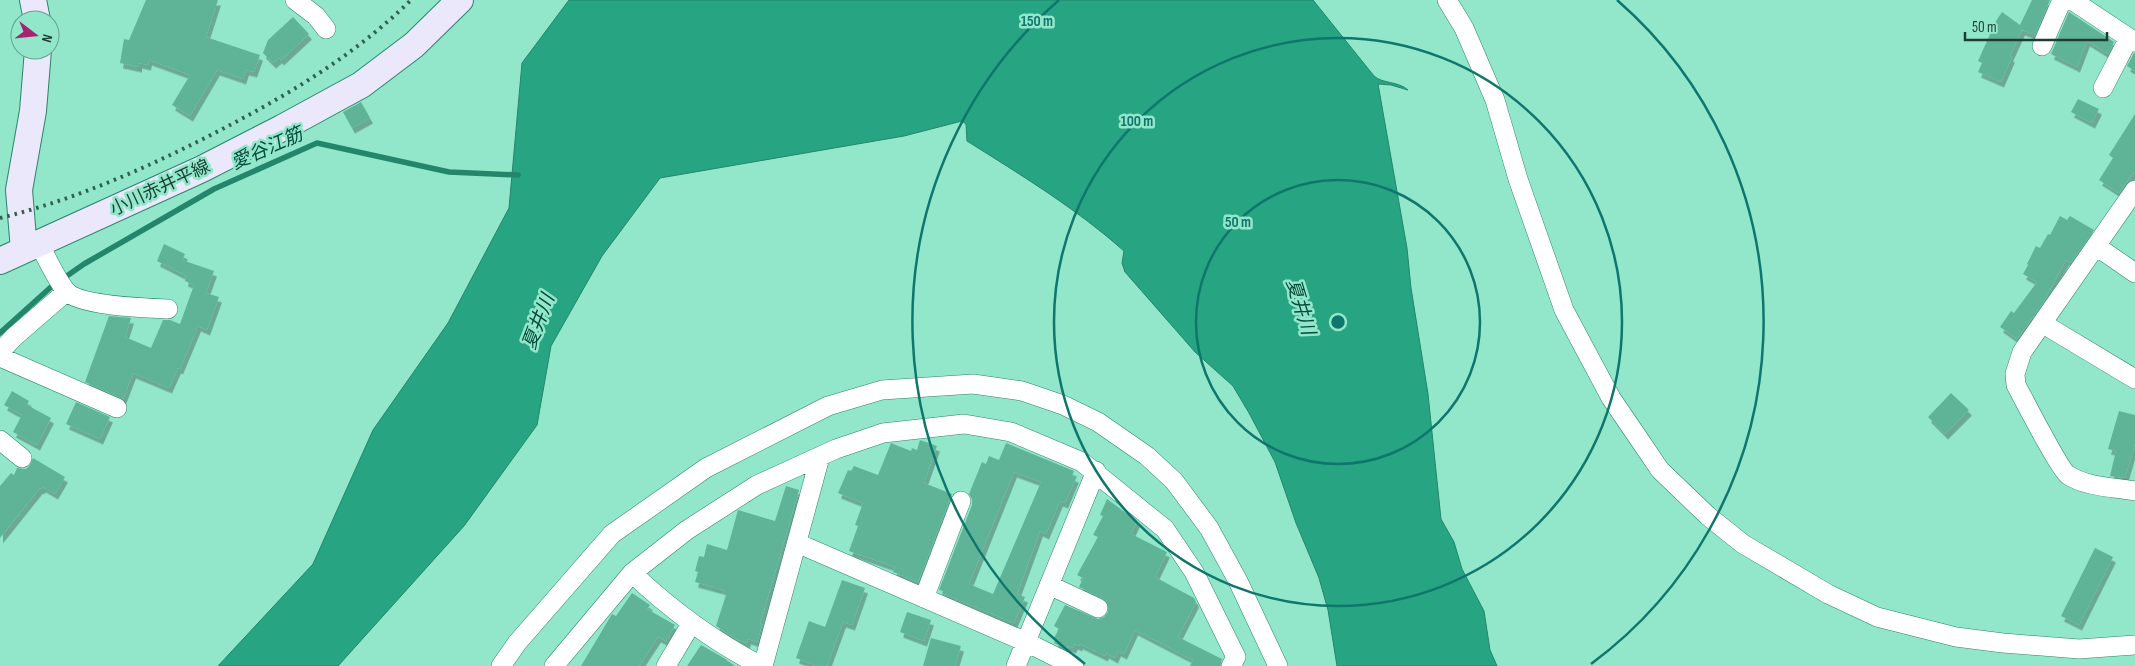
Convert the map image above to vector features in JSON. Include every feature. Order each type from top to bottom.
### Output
[{"type":"main road","name":"小川赤井平線","points":[[0,261],[202,169],[361,85],[414,45],[460,0]]},
{"type":"main road","points":[[31,247],[19,190],[33,111],[37,60]]},
{"type":"street","points":[[295,0],[316,16],[326,29]]},
{"type":"street","points":[[1447,0],[1464,28],[1495,100],[1518,179],[1550,274],[1564,310],[1586,354],[1612,398],[1660,470],[1708,516],[1743,544],[1828,594],[1876,617],[1956,637],[2004,643],[2079,649],[2135,644]]},
{"type":"street","points":[[2042,46],[2062,0]]},
{"type":"street","points":[[2072,0],[2132,40],[2103,88]]},
{"type":"street","points":[[2135,190],[2022,352],[2014,374],[2016,385],[2056,455],[2060,468],[2068,475],[2088,482],[2135,491]]},
{"type":"street","points":[[2096,246],[2135,273]]},
{"type":"street","points":[[31,247],[66,292],[91,301],[128,307],[168,309]]},
{"type":"street","points":[[0,352],[14,337],[66,292]]},
{"type":"street","points":[[2044,320],[2050,328],[2135,379]]},
{"type":"street","points":[[0,357],[117,408]]},
{"type":"street","points":[[501,666],[518,643],[612,534],[706,468],[828,406],[882,390],[973,384],[1022,390],[1063,405],[1098,422],[1147,456],[1174,481],[1209,528],[1238,581],[1278,666]]},
{"type":"street","points":[[554,666],[632,573],[687,530],[757,486],[836,449],[884,433],[964,424],[1011,432],[1082,462],[1096,471],[1165,529],[1194,572],[1214,610],[1236,657],[1231,666]]},
{"type":"street","points":[[0,440],[22,458]]},
{"type":"street","points":[[632,573],[654,594],[691,624],[723,646],[762,666],[820,458]]},
{"type":"street","points":[[1016,666],[1096,471]]},
{"type":"street","points":[[924,598],[961,501]]},
{"type":"street","points":[[797,542],[1026,642],[1074,666]]},
{"type":"street","points":[[1049,585],[1098,608]]},
{"type":"street","points":[[666,666],[691,624]]},
{"type":"water","name":"夏井川","points":[[569,0],[1313,0],[1374,76],[1378,79],[1400,85],[1408,90],[1391,85],[1378,84],[1407,248],[1411,288],[1428,394],[1441,519],[1454,542],[1462,569],[1484,611],[1490,650],[1497,666],[1337,666],[1328,610],[1319,578],[1296,523],[1275,462],[1233,386],[1195,352],[1125,272],[1122,263],[1124,251],[1068,207],[967,141],[966,124],[962,121],[904,136],[660,178],[602,256],[551,346],[537,425],[464,526],[338,666],[218,666],[313,564],[373,430],[448,323],[509,208],[522,63]]},
{"type":"building","points":[[146,0],[218,0],[206,37],[260,55],[254,72],[246,70],[243,79],[217,70],[190,116],[172,105],[190,75],[149,60],[148,65],[139,63],[139,67],[120,63],[124,39],[129,40]]},
{"type":"building","points":[[2032,0],[2050,0],[2035,35],[2022,30],[2001,82],[1978,72],[1982,63],[1978,61],[2002,12],[2020,25]]},
{"type":"building","points":[[2069,12],[2114,42],[2108,54],[2087,41],[2077,67],[2051,54]]},
{"type":"building","points":[[293,17],[309,34],[281,60],[279,58],[273,63],[263,53],[268,40]]},
{"type":"building","points":[[2135,53],[2135,71],[2127,66]]},
{"type":"building","points":[[2078,99],[2099,109],[2092,123],[2071,112]]},
{"type":"building","points":[[361,102],[370,118],[352,128],[343,112]]},
{"type":"building","points":[[2135,114],[2135,170],[2119,193],[2099,180],[2113,158],[2109,155]]},
{"type":"building","points":[[2060,216],[2067,220],[2070,216],[2094,230],[2071,263],[2066,260],[2042,304],[2017,339],[2000,327],[2011,311],[2014,313],[2037,282],[2023,274],[2036,246],[2040,248],[2048,234],[2050,235]]},
{"type":"building","points":[[164,244],[185,254],[182,260],[214,271],[206,293],[219,297],[207,330],[198,326],[180,369],[178,368],[169,388],[133,373],[123,399],[85,382],[109,316],[131,318],[125,337],[151,348],[163,320],[170,320],[180,324],[194,285],[185,281],[186,276],[157,261]]},
{"type":"building","points":[[12,391],[29,401],[27,405],[51,418],[37,445],[13,432],[22,415],[4,405]]},
{"type":"building","points":[[1951,393],[1969,410],[1945,434],[1928,417]]},
{"type":"building","points":[[76,402],[110,417],[100,439],[66,424]]},
{"type":"building","points":[[2119,411],[2135,415],[2135,444],[2125,478],[2110,476],[2116,451],[2108,449]]},
{"type":"building","points":[[920,440],[937,446],[924,483],[952,494],[918,582],[893,572],[895,567],[849,551],[858,526],[855,525],[863,503],[838,493],[848,470],[851,471],[854,466],[878,475],[891,443],[911,451],[912,448],[917,450]]},
{"type":"building","points":[[1006,443],[1074,471],[1072,476],[1076,477],[1065,503],[1060,501],[1046,534],[1040,531],[1017,594],[1025,597],[1014,623],[942,593],[943,591],[939,590],[972,505],[972,499],[969,494],[982,462],[986,464],[989,456],[999,460]],"holes":[[[1014,472],[1041,482],[993,594],[969,584]]]},
{"type":"building","points":[[33,458],[65,477],[55,494],[43,487],[40,488],[0,538],[0,486],[11,473],[14,475],[17,468],[26,469]]},
{"type":"building","points":[[786,486],[799,490],[760,624],[762,625],[757,642],[748,639],[747,643],[738,640],[716,626],[726,595],[723,594],[724,590],[695,582],[698,572],[695,571],[699,556],[704,557],[707,544],[727,550],[738,510],[775,521]]},
{"type":"building","points":[[1107,499],[1137,521],[1131,534],[1167,552],[1155,577],[1194,598],[1196,602],[1178,637],[1222,659],[1220,666],[1190,666],[1193,660],[1135,630],[1124,654],[1118,651],[1115,658],[1106,653],[1105,656],[1080,644],[1079,646],[1075,644],[1073,648],[1068,646],[1066,649],[1054,643],[1056,639],[1054,638],[1059,629],[1054,626],[1065,605],[1098,619],[1104,617],[1108,612],[1107,601],[1079,587],[1083,578],[1077,575],[1098,537],[1093,535],[1103,516],[1100,515]]},
{"type":"building","points":[[2095,548],[2113,557],[2079,625],[2061,616]]},
{"type":"building","points":[[842,580],[865,588],[852,625],[843,622],[827,666],[818,666],[796,658],[809,621],[825,627]]},
{"type":"building","points":[[632,593],[650,605],[647,609],[675,625],[666,641],[658,637],[639,666],[581,666],[612,614],[616,616]]},
{"type":"building","points":[[907,612],[931,620],[924,641],[900,632]]},
{"type":"building","points":[[931,638],[961,646],[955,666],[923,666]]},
{"type":"building","points":[[701,645],[724,658],[735,666],[687,666]]},
{"type":"waterway","name":"愛谷江筋","points":[[0,333],[51,287],[84,264],[214,189],[317,143],[449,172],[518,175]]},
{"type":"railway","points":[[0,218],[52,203],[103,185],[229,126],[284,95],[338,61],[388,22],[411,0]]}]
